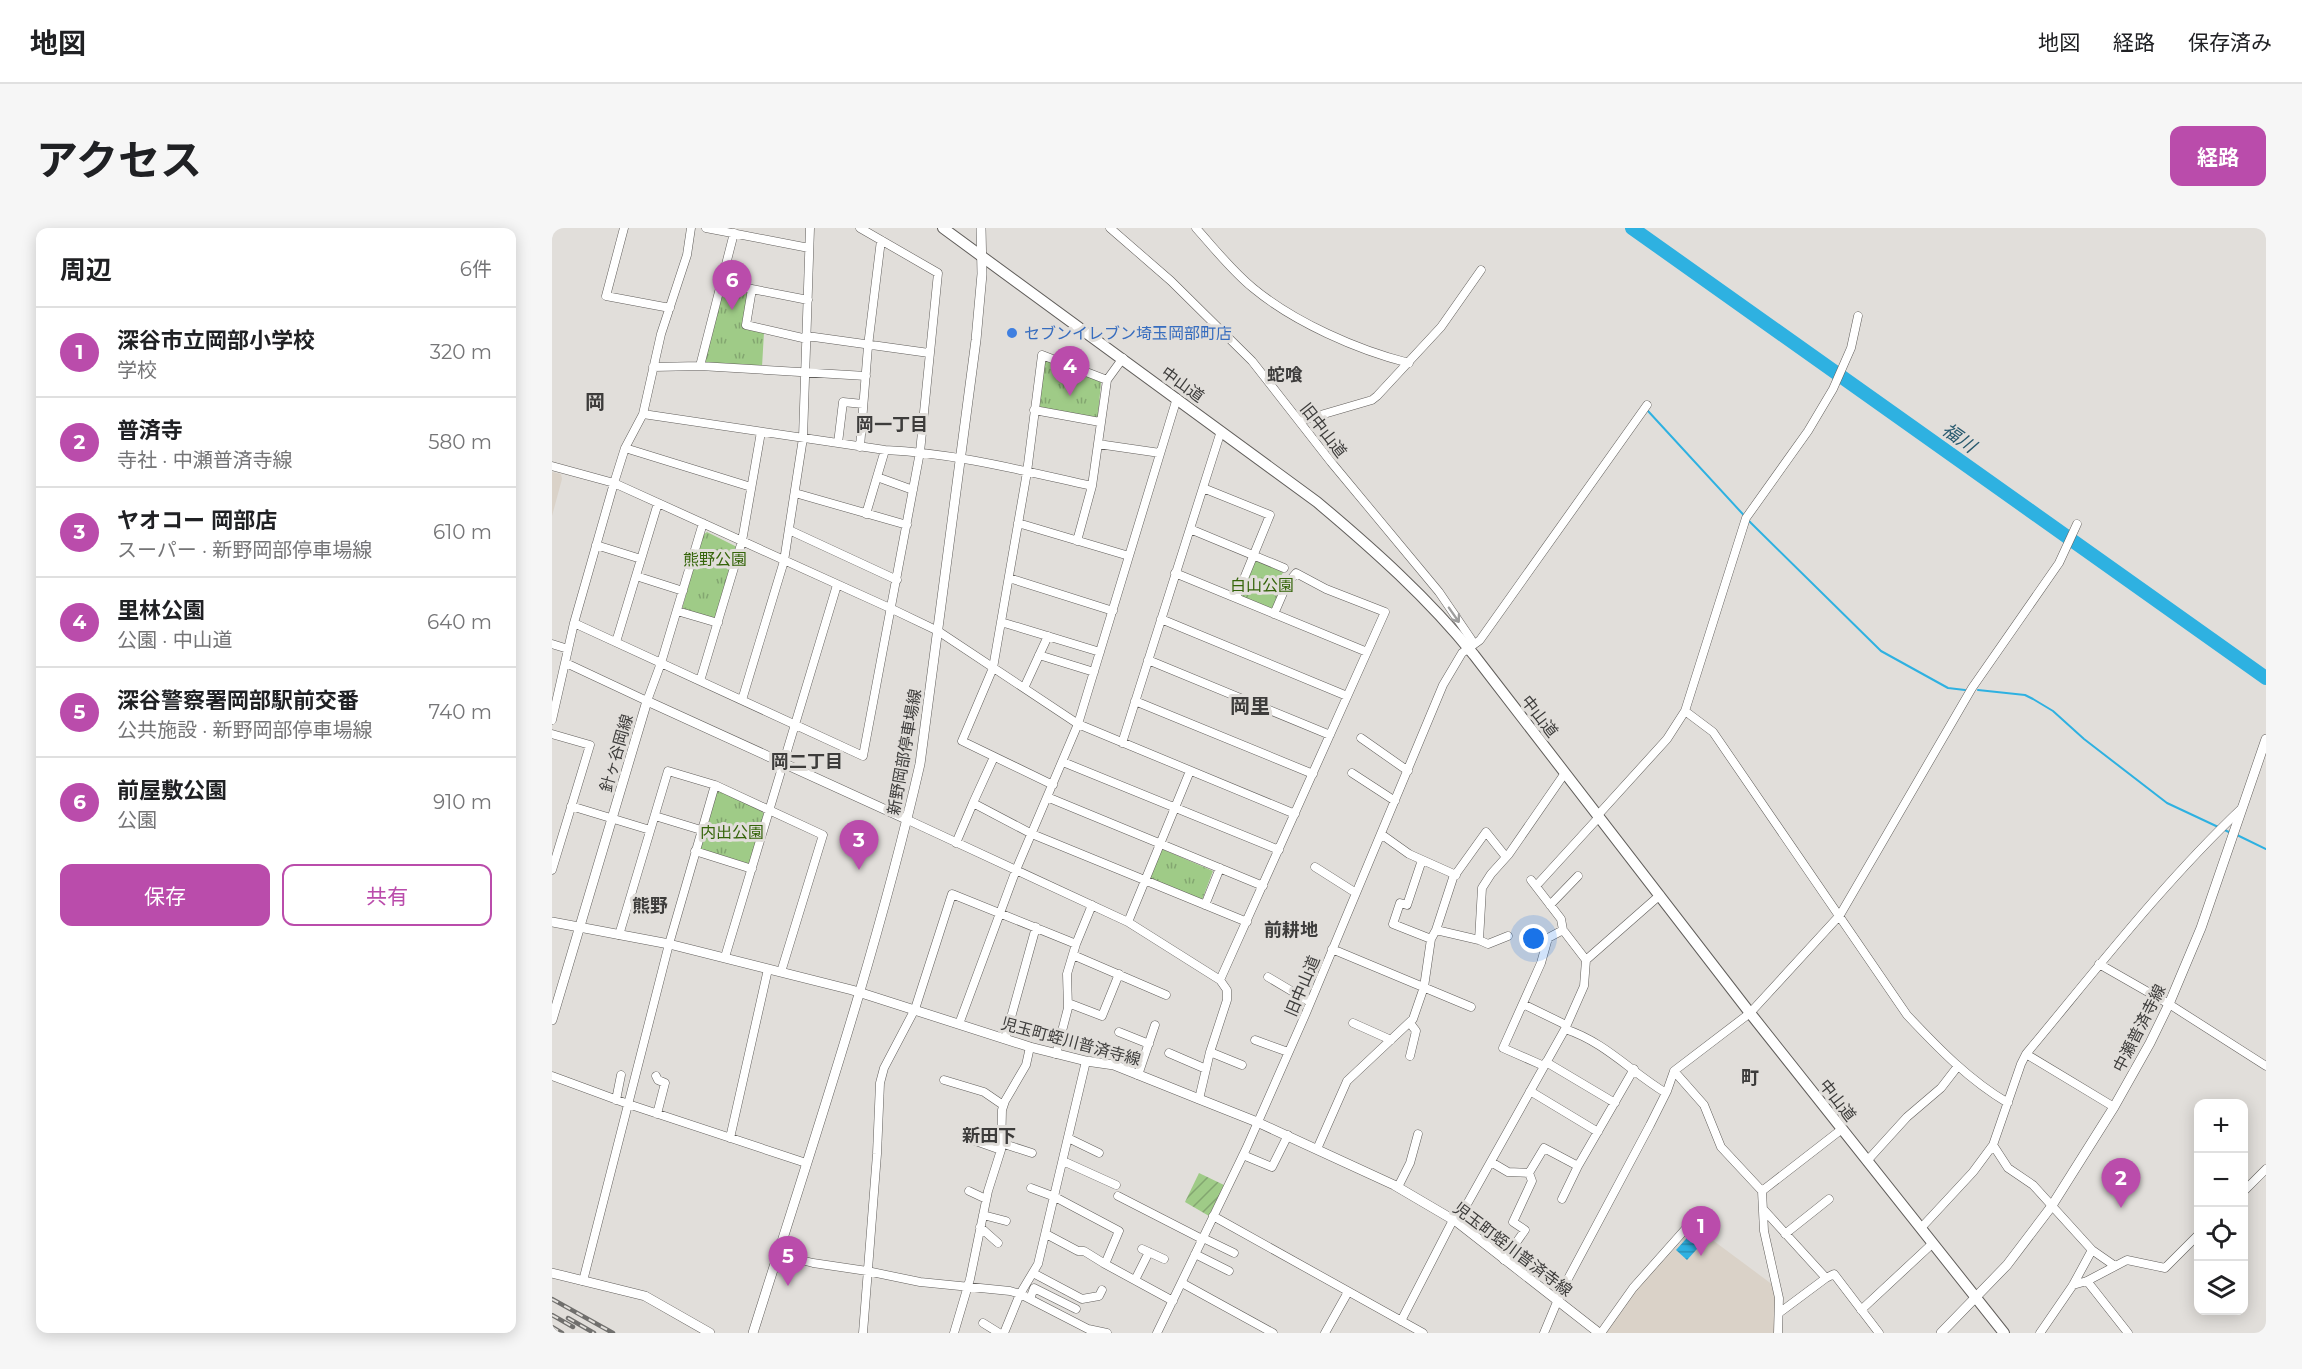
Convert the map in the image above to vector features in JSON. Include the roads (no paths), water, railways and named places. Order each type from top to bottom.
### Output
[{"type":"highway","name":"中山道","points":[[943,228],[1317,502],[1370,547],[1430,606],[1469,649],[1750,1013],[2004,1333]]},
{"type":"main road","name":"新野岡部停車場線","points":[[753,1333],[859,992],[908,820],[921,764],[976,340],[982,255],[981,228]]},
{"type":"main road","name":"針ヶ谷岡線","points":[[552,1020],[647,701],[908,820]]},
{"type":"main road","name":"中瀬普済寺線","points":[[1977,1297],[2019,1250],[2051,1207],[2151,1043],[2201,928],[2266,739]]},
{"type":"main road","name":"児玉町蛭川普済寺線","points":[[552,922],[725,957],[859,992],[1030,1047],[1086,1061],[1114,1065],[1288,1135],[1398,1187],[1455,1221],[1600,1333]]},
{"type":"main road","points":[[552,1273],[645,1296],[710,1333]]},
{"type":"main road","points":[[1941,1333],[1977,1297]]},
{"type":"street","points":[[624,228],[606,296],[670,308]]},
{"type":"street","points":[[552,720],[574,623],[596,545],[625,448],[643,414],[653,367],[687,255],[691,228]]},
{"type":"street","points":[[706,228],[809,248]]},
{"type":"street","points":[[742,700],[784,561],[803,438],[810,228]]},
{"type":"street","points":[[574,623],[863,756],[920,452],[938,273],[860,228]]},
{"type":"street","points":[[1196,228],[1253,288],[1309,324],[1369,351],[1409,363]]},
{"type":"street","name":"旧中山道","points":[[1113,229],[1171,281],[1252,361],[1430,584],[1471,639],[1469,649]]},
{"type":"street","points":[[700,366],[734,233]]},
{"type":"street","points":[[860,447],[868,346],[881,240]]},
{"type":"street","points":[[1299,422],[1372,400],[1409,363],[1440,327],[1481,270]]},
{"type":"street","points":[[721,283],[808,300]]},
{"type":"street","points":[[752,289],[746,326],[868,346],[929,353]]},
{"type":"street","points":[[1401,1321],[1455,1221],[1491,1162],[1566,1027],[1584,986],[1586,960],[1563,930],[1560,919],[1533,883],[1598,816],[1667,739],[1685,711],[1746,518],[1808,430],[1833,389],[1851,348],[1857,316]]},
{"type":"street","points":[[1053,785],[962,741],[993,668],[1027,472],[1042,355],[1107,380]]},
{"type":"street","points":[[1077,541],[1092,486],[1107,380],[1122,358]]},
{"type":"street","points":[[653,367],[700,366],[866,376]]},
{"type":"street","points":[[959,1024],[999,912],[1078,724],[1177,398]]},
{"type":"street","points":[[838,443],[843,402],[863,404]]},
{"type":"street","name":"旧中山道","points":[[1157,1333],[1243,1155],[1443,685],[1462,653],[1480,640],[1647,405]]},
{"type":"street","points":[[1034,410],[1101,422]]},
{"type":"street","points":[[643,414],[860,447],[961,458],[1092,486]]},
{"type":"street","points":[[1122,743],[1221,430]]},
{"type":"street","points":[[700,681],[742,541],[761,432]]},
{"type":"street","points":[[1098,444],[1160,453]]},
{"type":"street","points":[[625,448],[751,487]]},
{"type":"street","points":[[866,514],[885,450]]},
{"type":"street","points":[[552,466],[614,483],[892,609],[938,632],[1078,724],[1295,814]]},
{"type":"street","points":[[877,477],[913,490]]},
{"type":"street","points":[[1203,488],[1270,515],[1236,598]]},
{"type":"street","points":[[795,493],[907,525]]},
{"type":"street","points":[[616,642],[658,503]]},
{"type":"street","points":[[566,663],[647,701],[661,663],[703,523]]},
{"type":"street","points":[[1018,523],[1129,556]]},
{"type":"street","points":[[1544,1333],[1562,1290],[1666,1093],[1674,1071],[1750,1013],[1840,915],[1972,688],[2059,563],[2076,525]]},
{"type":"street","points":[[1190,529],[1284,568]]},
{"type":"street","points":[[789,530],[897,580]]},
{"type":"street","points":[[596,545],[641,559]]},
{"type":"street","points":[[1175,573],[1367,652]]},
{"type":"street","points":[[1220,980],[1385,612],[1326,589],[1296,573],[1287,584],[1274,614]]},
{"type":"street","points":[[636,576],[683,591]]},
{"type":"street","points":[[1009,578],[1113,611]]},
{"type":"street","points":[[1420,596],[1430,584],[1435,595],[1430,606]]},
{"type":"street","points":[[725,957],[837,585]]},
{"type":"street","points":[[677,611],[718,623]]},
{"type":"street","points":[[1161,619],[1347,696]]},
{"type":"street","points":[[1001,622],[1100,652]]},
{"type":"street","points":[[1024,688],[1048,636]]},
{"type":"street","points":[[552,644],[568,649]]},
{"type":"street","points":[[1039,655],[1094,672]]},
{"type":"street","points":[[1148,660],[1330,735]]},
{"type":"street","points":[[1136,701],[1313,774]]},
{"type":"street","points":[[1685,711],[1713,732],[1907,1015],[1982,1087],[2008,1103]]},
{"type":"street","points":[[552,734],[590,745],[552,870]]},
{"type":"street","points":[[1361,738],[1408,771]]},
{"type":"street","points":[[956,843],[994,757]]},
{"type":"street","points":[[1063,762],[1279,850]]},
{"type":"street","points":[[619,935],[668,771],[715,785],[823,835],[781,972]]},
{"type":"street","points":[[1128,922],[1190,771]]},
{"type":"street","points":[[1352,773],[1395,801]]},
{"type":"street","points":[[1479,940],[1482,888],[1565,773]]},
{"type":"street","points":[[583,1281],[669,944],[715,785]]},
{"type":"street","points":[[1047,797],[1263,886]]},
{"type":"street","points":[[973,803],[1032,834],[1247,922]]},
{"type":"street","points":[[571,806],[650,830]]},
{"type":"street","points":[[1921,1228],[1973,1172],[1993,1145],[2026,1054],[2153,900],[2212,836],[2242,808]]},
{"type":"street","points":[[655,816],[701,830]]},
{"type":"street","points":[[908,820],[1128,922],[1220,980],[1227,990],[1227,1000],[1210,1052],[1200,1099]]},
{"type":"street","points":[[1317,1149],[1347,1081],[1413,1019],[1424,987],[1431,939],[1456,875],[1486,832],[1506,857]]},
{"type":"street","points":[[1381,834],[1409,854],[1456,875]]},
{"type":"street","points":[[695,851],[752,869]]},
{"type":"street","points":[[1422,860],[1407,905],[1400,903],[1393,924],[1431,939]]},
{"type":"street","points":[[1315,867],[1356,892]]},
{"type":"street","points":[[1205,905],[1220,868]]},
{"type":"street","points":[[1550,905],[1578,876]]},
{"type":"street","points":[[863,1333],[877,1154],[880,1083],[884,1068],[915,1009],[952,894],[1076,944]]},
{"type":"street","points":[[1586,960],[1660,895]]},
{"type":"street","points":[[1056,1054],[1068,1003],[1067,974],[1092,905]]},
{"type":"street","points":[[1005,1039],[1036,927]]},
{"type":"street","points":[[1436,930],[1488,944],[1508,936]]},
{"type":"street","points":[[1563,930],[1548,938],[1541,963],[1503,1048],[1545,1064],[1615,1103]]},
{"type":"street","points":[[1332,949],[1471,1007]]},
{"type":"street","points":[[1073,955],[1166,995]]},
{"type":"street","points":[[2099,964],[2169,1004],[2266,1066]]},
{"type":"street","points":[[730,1138],[768,969]]},
{"type":"street","points":[[1068,1003],[1102,1016],[1119,975]]},
{"type":"street","points":[[1268,977],[1310,1002]]},
{"type":"street","points":[[1523,1004],[1617,1056],[1666,1093]]},
{"type":"street","points":[[1353,1023],[1391,1040]]},
{"type":"street","points":[[1410,1023],[1416,1031],[1410,1056]]},
{"type":"street","points":[[1138,1075],[1155,1025]]},
{"type":"street","points":[[1119,1032],[1149,1044]]},
{"type":"street","points":[[1255,1040],[1288,1053]]},
{"type":"street","points":[[954,1333],[968,1288],[986,1199],[1001,1147],[1003,1106],[1026,1065],[1030,1047]]},
{"type":"street","points":[[1210,1052],[1242,1065]]},
{"type":"street","points":[[1169,1053],[1206,1069]]},
{"type":"street","points":[[2026,1054],[2114,1107]]},
{"type":"street","points":[[983,1323],[1002,1333],[1020,1294],[1038,1264],[1086,1061]]},
{"type":"street","points":[[1867,1161],[1907,1117],[1941,1088],[1958,1066]]},
{"type":"street","points":[[1562,1199],[1578,1166],[1634,1069]]},
{"type":"street","points":[[1674,1071],[1704,1105],[1721,1147],[1762,1191],[1764,1232],[1779,1298],[1778,1333]]},
{"type":"street","points":[[616,1100],[621,1075]]},
{"type":"street","points":[[552,1076],[616,1100],[806,1163]]},
{"type":"street","points":[[656,1076],[658,1080],[665,1083],[657,1114]]},
{"type":"street","points":[[944,1080],[984,1092],[1003,1106]]},
{"type":"street","points":[[1530,1091],[1598,1132]]},
{"type":"street","points":[[1762,1191],[1842,1129]]},
{"type":"street","points":[[1398,1187],[1410,1163],[1418,1134]]},
{"type":"street","points":[[1243,1155],[1272,1167],[1288,1135]]},
{"type":"street","points":[[967,1138],[1032,1153]]},
{"type":"street","points":[[1068,1138],[1099,1153]]},
{"type":"street","points":[[1993,1145],[2008,1168],[2033,1185],[2092,1250],[2115,1266]]},
{"type":"street","points":[[1504,1260],[1525,1230],[1513,1222],[1532,1182],[1529,1173],[1544,1148],[1578,1166]]},
{"type":"street","points":[[1063,1161],[1116,1185]]},
{"type":"street","points":[[1491,1162],[1508,1172],[1529,1173]]},
{"type":"street","points":[[2248,1187],[2266,1169]]},
{"type":"street","points":[[1031,1188],[1055,1197],[1119,1231],[1104,1264]]},
{"type":"street","points":[[969,1191],[986,1199]]},
{"type":"street","points":[[1118,1196],[1234,1253]]},
{"type":"street","points":[[1785,1234],[1828,1199]]},
{"type":"street","points":[[1764,1210],[1826,1278]]},
{"type":"street","points":[[983,1215],[1006,1221]]},
{"type":"street","points":[[1213,1216],[1423,1333]]},
{"type":"street","points":[[1600,1333],[1633,1288],[1689,1225]]},
{"type":"street","points":[[980,1227],[998,1243]]},
{"type":"street","points":[[1046,1234],[1078,1251],[1084,1251],[1173,1300]]},
{"type":"street","points":[[2073,1285],[2087,1281],[2127,1260],[2165,1268],[2194,1240]]},
{"type":"street","points":[[1861,1310],[1933,1243]]},
{"type":"street","points":[[1135,1280],[1146,1250],[1164,1259]]},
{"type":"street","points":[[2040,1333],[2073,1285],[2092,1250]]},
{"type":"street","points":[[778,1254],[920,1282],[1020,1294],[1088,1329],[1107,1333]]},
{"type":"street","points":[[1195,1254],[1229,1271]]},
{"type":"street","points":[[1033,1273],[1082,1299],[1099,1296],[1102,1290]]},
{"type":"street","points":[[1779,1312],[1834,1274],[1879,1333]]},
{"type":"street","points":[[2087,1281],[2128,1333]]},
{"type":"street","points":[[1182,1282],[1273,1333]]},
{"type":"street","points":[[1030,1299],[1034,1288],[1076,1309]]},
{"type":"street","points":[[1325,1333],[1348,1292]]},
{"type":"water","points":[[1695,1229],[1706,1239],[1687,1260],[1676,1250]]},
{"type":"waterway","name":"福川","points":[[1632,228],[2266,678]]},
{"type":"waterway","points":[[1648,411],[1751,523],[1881,651],[1948,688],[1965,690]]},
{"type":"waterway","points":[[1978,690],[2025,695],[2033,699],[2053,711],[2084,739],[2167,803],[2231,833]]},
{"type":"waterway","points":[[2237,835],[2266,849]]},
{"type":"railway","points":[[552,1299],[613,1333]]},
{"type":"railway","points":[[552,1315],[573,1327]]},
{"type":"railway","points":[[568,1318],[594,1333]]},
{"type":"railway","points":[[552,1327],[562,1333]]},
{"type":"place","name":"前屋敷公園","points":[[732,310]]},
{"type":"place","name":"セブンイレブン埼玉岡部町店","points":[[1012,333]]},
{"type":"place","name":"里林公園","points":[[1070,396]]},
{"type":"place","name":"ヤオコー 岡部店","points":[[859,870]]},
{"type":"place","name":"普済寺","points":[[2121,1208]]},
{"type":"place","name":"深谷市立岡部小学校","points":[[1701,1256]]},
{"type":"place","name":"深谷警察署岡部駅前交番","points":[[788,1286]]},
{"type":"district","name":"蛇喰","points":[[1285,375]]},
{"type":"district","name":"岡","points":[[595,402]]},
{"type":"district","name":"岡一丁目","points":[[892,425]]},
{"type":"district","name":"岡里","points":[[1250,706]]},
{"type":"district","name":"岡二丁目","points":[[807,762]]},
{"type":"district","name":"熊野","points":[[650,906]]},
{"type":"district","name":"前耕地","points":[[1291,930]]},
{"type":"district","name":"町","points":[[1750,1078]]},
{"type":"district","name":"新田下","points":[[989,1136]]},
{"type":"park label","name":"熊野公園","points":[[715,559]]},
{"type":"park label","name":"白山公園","points":[[1262,585]]},
{"type":"park label","name":"内出公園","points":[[732,832]]}]
